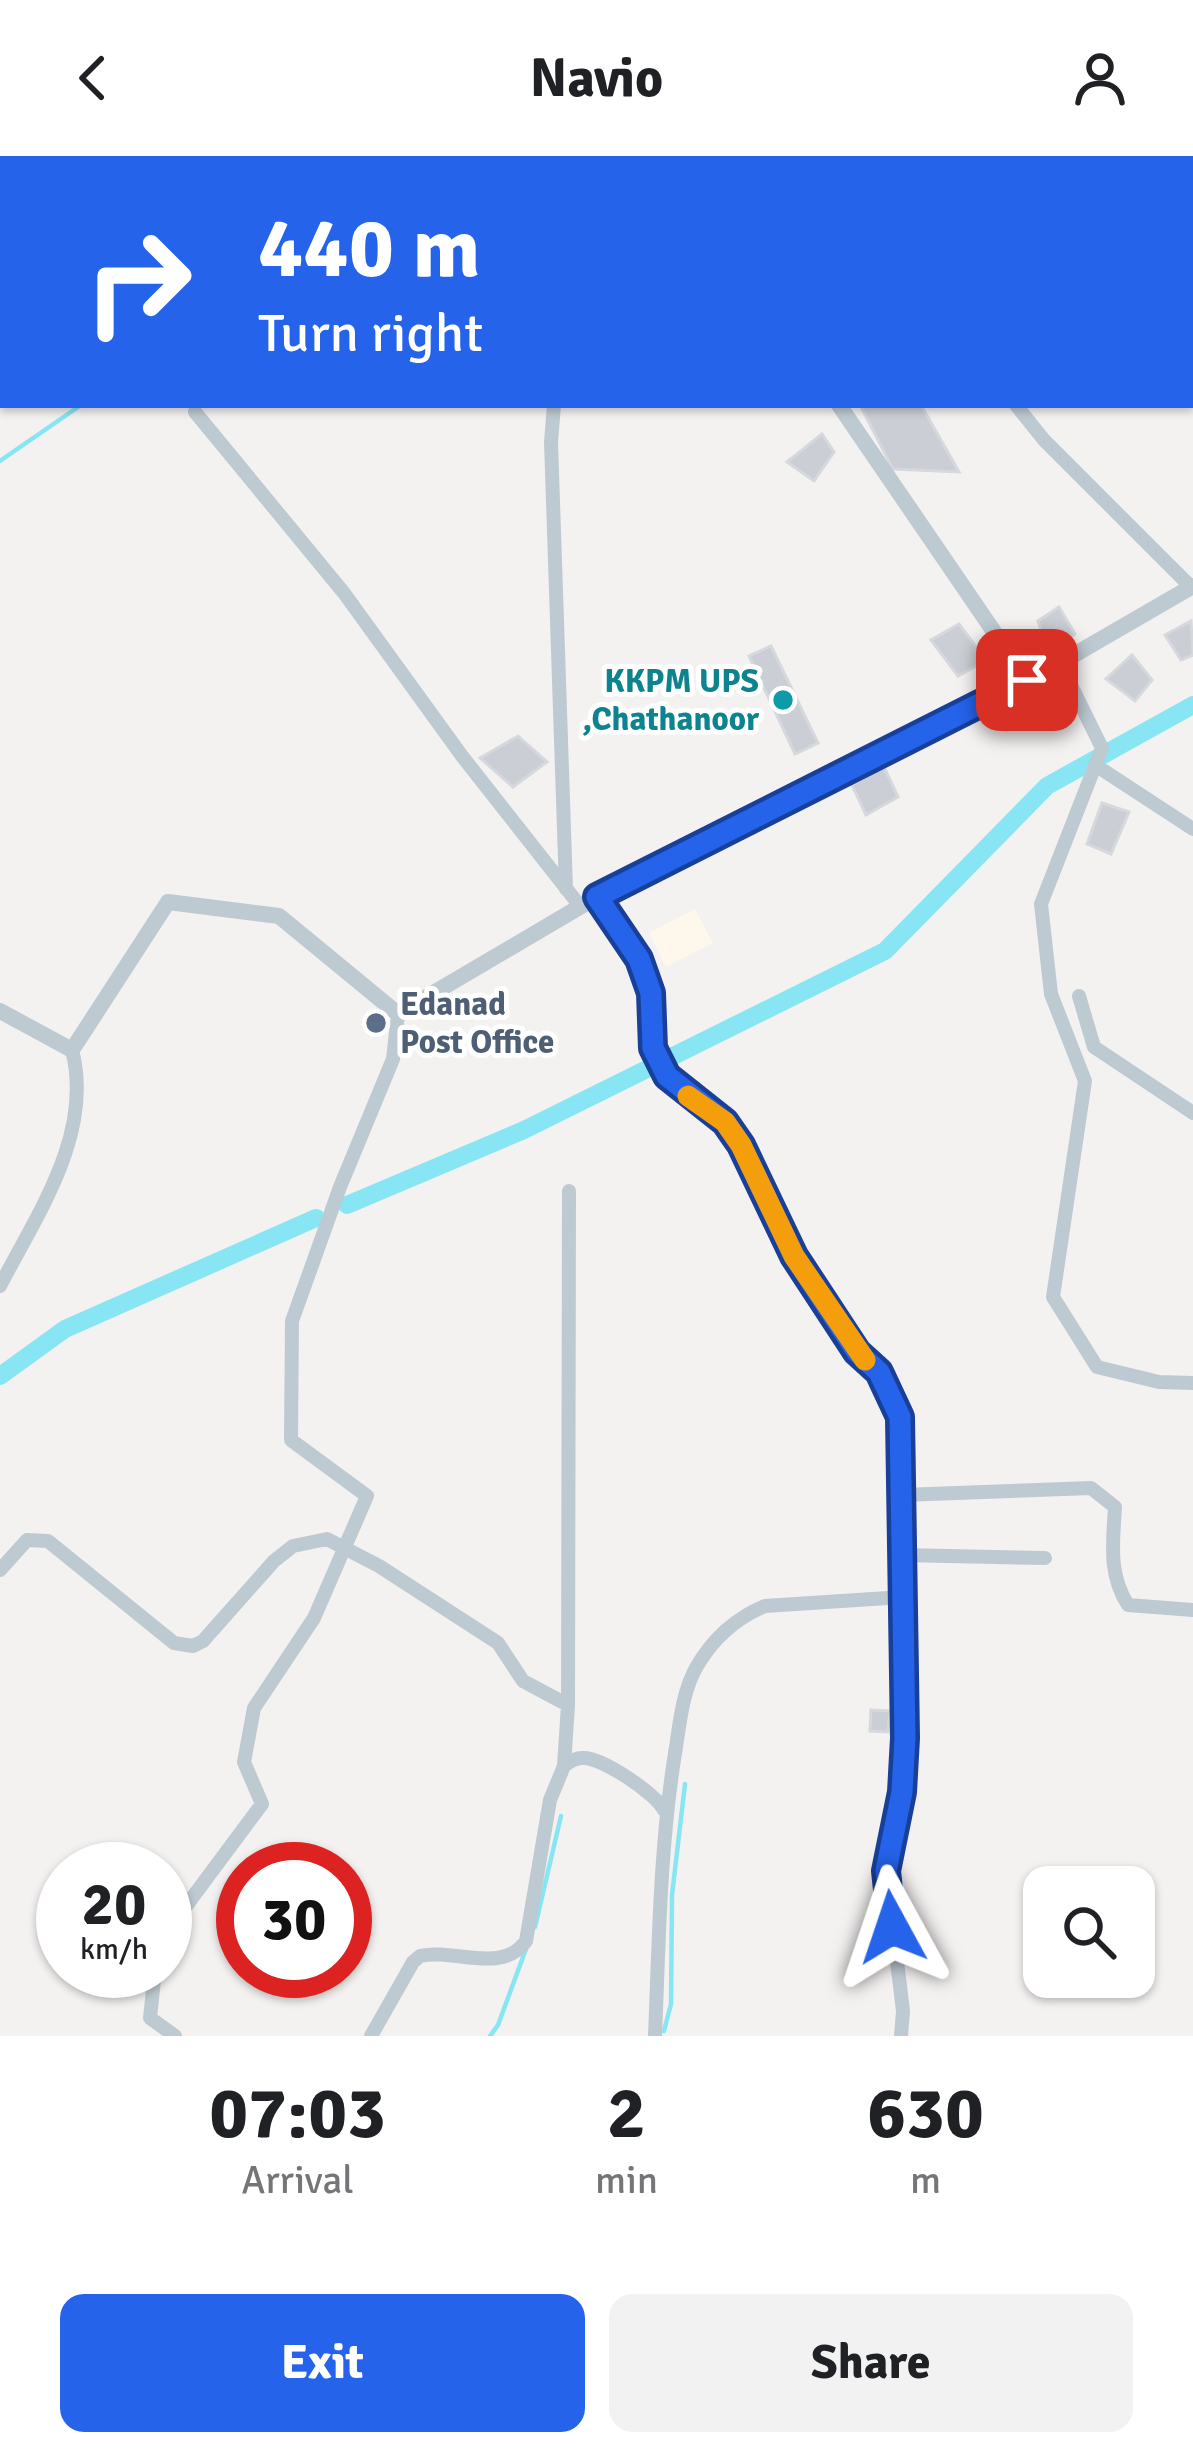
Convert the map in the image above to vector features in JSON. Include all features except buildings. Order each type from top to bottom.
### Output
[{"type":"street","points":[[554,408],[551,442],[566,889]]},
{"type":"street","points":[[841,408],[1027,680]]},
{"type":"street","points":[[398,1014],[589,902],[1060,663],[1192,587],[1044,440],[1018,408]]},
{"type":"street","points":[[195,412],[344,593],[566,889],[589,902],[639,959],[651,993],[649,1024],[656,1056],[667,1076],[725,1122],[741,1145],[794,1256],[857,1352],[879,1372],[900,1417],[905,1738],[902,1792],[886,1871],[903,2011],[901,2036]]},
{"type":"street","points":[[1060,663],[1102,748],[1041,904],[1052,994],[1085,1082],[1053,1297],[1097,1367],[1159,1382],[1193,1383]]},
{"type":"street","points":[[1095,765],[1193,829]]},
{"type":"street","points":[[0,1286],[60,1168],[72,1132],[77,1070],[72,1050],[168,902],[279,916],[398,1014]]},
{"type":"street","points":[[1079,996],[1094,1047],[1193,1113]]},
{"type":"street","points":[[0,1011],[72,1050]]},
{"type":"street","points":[[192,1898],[262,1804],[244,1762],[254,1708],[314,1618],[367,1496],[291,1440],[292,1321],[340,1186],[393,1059],[398,1014]]},
{"type":"street","points":[[370,2036],[412,1962],[420,1956],[495,1959],[520,1949],[530,1922],[550,1800],[563,1766],[568,1705],[569,1191]]},
{"type":"street","points":[[902,1495],[1091,1488],[1115,1507],[1112,1562],[1118,1589],[1128,1605],[1193,1610]]},
{"type":"street","points":[[0,1570],[27,1540],[48,1541],[174,1643],[193,1646],[292,1546],[327,1539],[498,1643],[523,1681],[568,1705]]},
{"type":"street","points":[[902,1555],[1045,1558]]},
{"type":"street","points":[[655,2036],[665,1815],[694,1670],[726,1630],[765,1606],[903,1597]]},
{"type":"street","points":[[563,1766],[575,1759],[594,1760],[658,1798],[665,1815]]},
{"type":"street","points":[[152,1998],[150,2018],[176,2036]]},
{"type":"shaded area","points":[[695,909],[713,943],[666,967],[649,933]]},
{"type":"waterway","points":[[0,461],[77,408]]},
{"type":"waterway","points":[[347,1205],[524,1130],[885,951],[1047,786],[1193,705]]},
{"type":"waterway","points":[[0,1376],[65,1329],[316,1218]]},
{"type":"waterway","points":[[664,2031],[671,2004],[672,1895],[685,1784]]},
{"type":"waterway","points":[[535,1927],[561,1816]]},
{"type":"waterway","points":[[490,2036],[526,1949]]},
{"type":"slow traffic","points":[[688,1096],[725,1122],[741,1145],[794,1256],[865,1360]]},
{"type":"place","name":"KKPM UPS ,Chathanoor","points":[[783,700]]},
{"type":"place","name":"Edanad Post Office","points":[[376,1023]]},
{"type":"route","points":[[892,1927],[886,1871],[902,1792],[905,1738],[900,1417],[879,1372],[857,1352],[794,1256],[741,1145],[725,1122],[667,1076],[653,1048],[651,993],[639,959],[597,897],[1027,680]]}]
